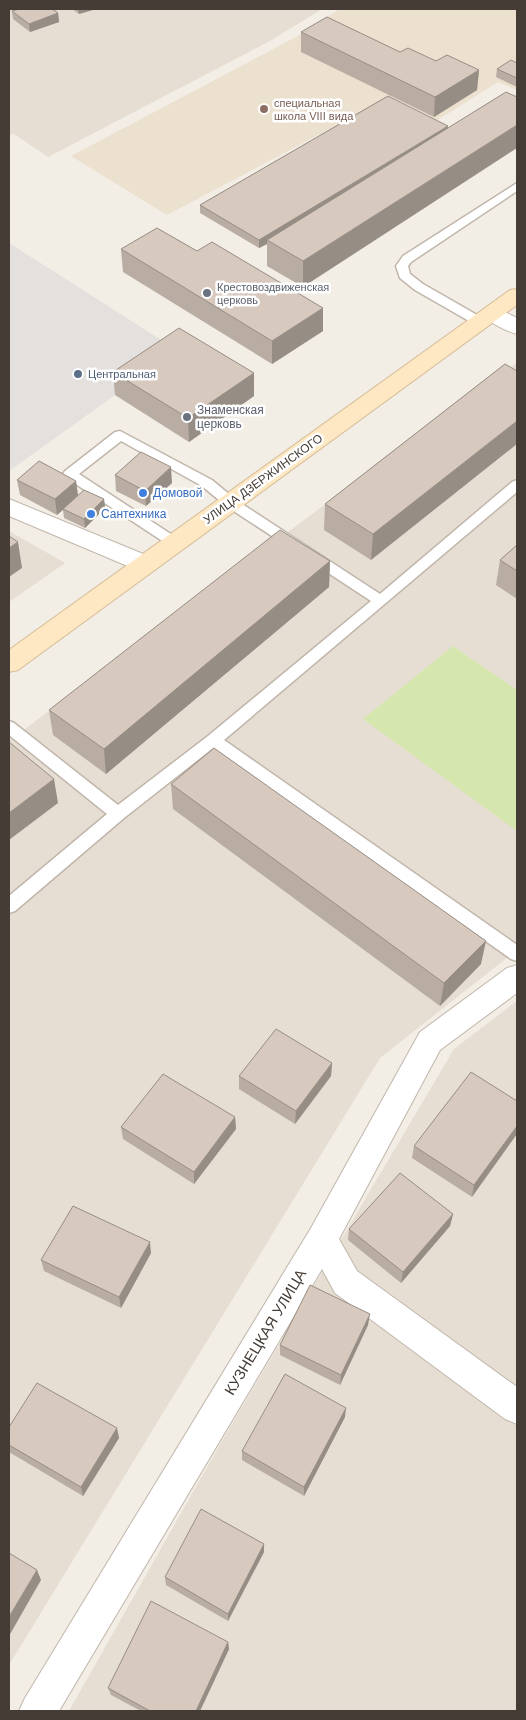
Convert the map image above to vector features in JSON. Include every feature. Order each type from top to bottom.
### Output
[{"type":"main road","name":"УЛИЦА ДЗЕРЖИНСКОГО","points":[[9,663],[517,295]]},
{"type":"street","points":[[487,318],[517,327]]},
{"type":"street","points":[[9,507],[145,564]]},
{"type":"street","name":"КУЗНЕЦКАЯ УЛИЦА","points":[[38,1711],[322,1239],[430,1040],[517,977]]},
{"type":"street","points":[[322,1239],[346,1282],[517,1407]]},
{"type":"lane","points":[[487,318],[419,287],[404,275],[402,266],[407,259],[517,186]]},
{"type":"lane","points":[[175,543],[70,474],[120,435],[207,483],[231,503],[382,601]]},
{"type":"lane","points":[[9,906],[118,814],[214,740],[382,601],[517,485]]},
{"type":"lane","points":[[502,498],[517,504]]},
{"type":"lane","points":[[9,727],[118,814]]},
{"type":"lane","points":[[214,740],[517,954]]},
{"type":"shaded area","points":[[322,9],[270,41],[48,157],[14,134],[9,135],[9,10]]},
{"type":"shaded area","name":"специальная школа VIII вида","points":[[340,9],[517,9],[517,90],[498,82],[436,121],[390,97],[167,215],[71,156],[296,37]]},
{"type":"shaded area","name":"Центральная","points":[[9,243],[180,352],[115,395],[9,471]]},
{"type":"shaded area","points":[[517,363],[517,950],[380,1058],[9,1665],[9,741],[495,377]]},
{"type":"shaded area","points":[[9,531],[65,563],[9,602]]},
{"type":"shaded area","points":[[517,1001],[517,1711],[69,1711],[219,1446],[454,1049]]},
{"type":"green space","points":[[453,646],[517,690],[517,831],[363,719]]},
{"type":"building","points":[[19,9],[52,9],[58,13],[29,24],[12,11]]},
{"type":"building","points":[[327,17],[400,52],[408,48],[436,61],[447,55],[479,70],[435,97],[301,32]]},
{"type":"building","points":[[511,60],[517,63],[517,78],[497,69]]},
{"type":"building","points":[[506,92],[517,97],[517,125],[303,261],[267,240]]},
{"type":"building","points":[[388,96],[448,126],[259,240],[200,205]]},
{"type":"building","points":[[157,228],[197,251],[212,242],[323,308],[272,341],[121,249]]},
{"type":"building","points":[[179,328],[254,373],[188,418],[113,372]]},
{"type":"building","points":[[505,364],[517,371],[517,421],[373,534],[325,504]]},
{"type":"building","points":[[141,452],[171,467],[145,491],[115,475]]},
{"type":"building","points":[[39,461],[76,481],[55,499],[17,480]]},
{"type":"building","points":[[84,490],[104,499],[84,519],[63,509]]},
{"type":"building","points":[[280,530],[330,561],[104,749],[49,710]]},
{"type":"building","points":[[9,536],[18,542],[9,548]]},
{"type":"building","points":[[517,545],[517,571],[500,560]]},
{"type":"building","points":[[9,742],[54,779],[9,813]]},
{"type":"building","points":[[214,748],[486,941],[444,983],[171,784]]},
{"type":"building","points":[[276,1029],[332,1063],[296,1111],[239,1076]]},
{"type":"building","points":[[471,1072],[517,1101],[517,1126],[474,1185],[414,1146]]},
{"type":"building","points":[[163,1074],[235,1117],[194,1172],[121,1127]]},
{"type":"building","points":[[400,1173],[453,1214],[403,1272],[349,1229]]},
{"type":"building","points":[[73,1206],[150,1242],[119,1297],[41,1260]]},
{"type":"building","points":[[310,1285],[370,1314],[341,1375],[280,1345]]},
{"type":"building","points":[[285,1374],[346,1408],[304,1487],[242,1451]]},
{"type":"building","points":[[37,1383],[117,1428],[81,1487],[9,1445],[9,1427]]},
{"type":"building","points":[[201,1509],[264,1544],[228,1614],[165,1577]]},
{"type":"building","points":[[9,1553],[37,1570],[9,1617]]},
{"type":"building","points":[[151,1601],[228,1642],[196,1711],[150,1711],[108,1688]]},
{"type":"place","name":"специальная школа VIII вида","points":[[264,109]]},
{"type":"place","name":"Крестовоздвиженская церковь","points":[[207,293]]},
{"type":"place","name":"Центральная","points":[[78,374]]},
{"type":"place","name":"Знаменская церковь","points":[[187,417]]},
{"type":"place","name":"Домовой","points":[[143,493]]},
{"type":"place","name":"Сантехника","points":[[91,514]]}]
